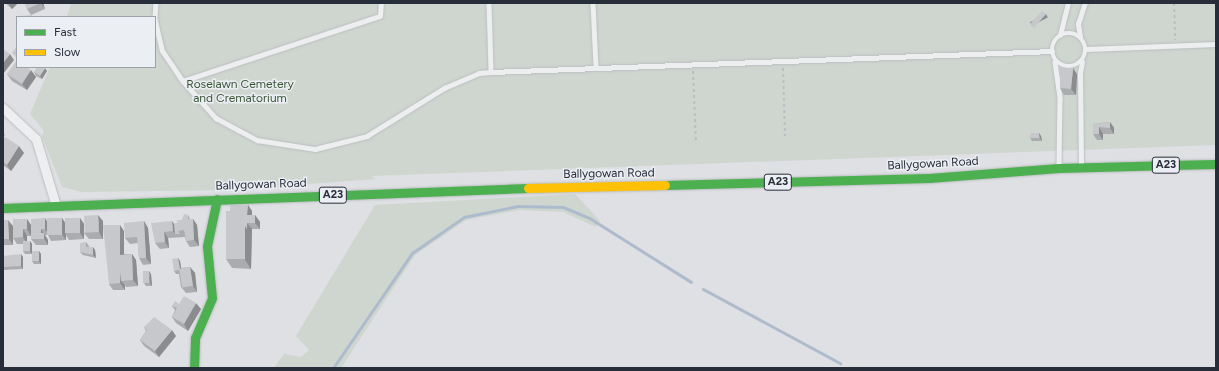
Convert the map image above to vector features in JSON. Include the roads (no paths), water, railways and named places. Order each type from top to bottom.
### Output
[{"type":"main road","name":"Ballygowan Road","points":[[3,208],[486,188],[929,178],[1059,168],[1216,164]]},
{"type":"main road","points":[[194,368],[195,338],[212,298],[212,274],[207,246],[217,199]]},
{"type":"street","points":[[3,108],[36,139],[56,206]]},
{"type":"lane","points":[[155,16],[156,3]]},
{"type":"lane","points":[[184,81],[380,16],[381,3]]},
{"type":"lane","points":[[489,3],[491,72]]},
{"type":"lane","points":[[593,3],[596,67]]},
{"type":"lane","points":[[1060,35],[1068,3]]},
{"type":"lane","points":[[1081,167],[1080,72],[1086,49],[1080,37],[1078,24],[1086,3]]},
{"type":"lane","points":[[156,23],[162,50],[184,81],[216,118],[257,140],[315,149],[367,136],[444,88],[479,73],[692,63],[1052,51]]},
{"type":"lane","points":[[1059,168],[1060,99],[1052,51],[1055,40],[1060,35],[1067,33],[1080,37]]},
{"type":"lane","points":[[1086,49],[1216,44]]},
{"type":"lane","points":[[1054,60],[1066,68],[1073,67],[1083,61]]},
{"type":"waterway","points":[[333,368],[412,253],[464,217],[518,206],[563,207],[591,219],[691,282]]},
{"type":"waterway","points":[[703,289],[840,363]]},
{"type":"park label","name":"Roselawn Cemetery and Crematorium","points":[[240,92]]}]
